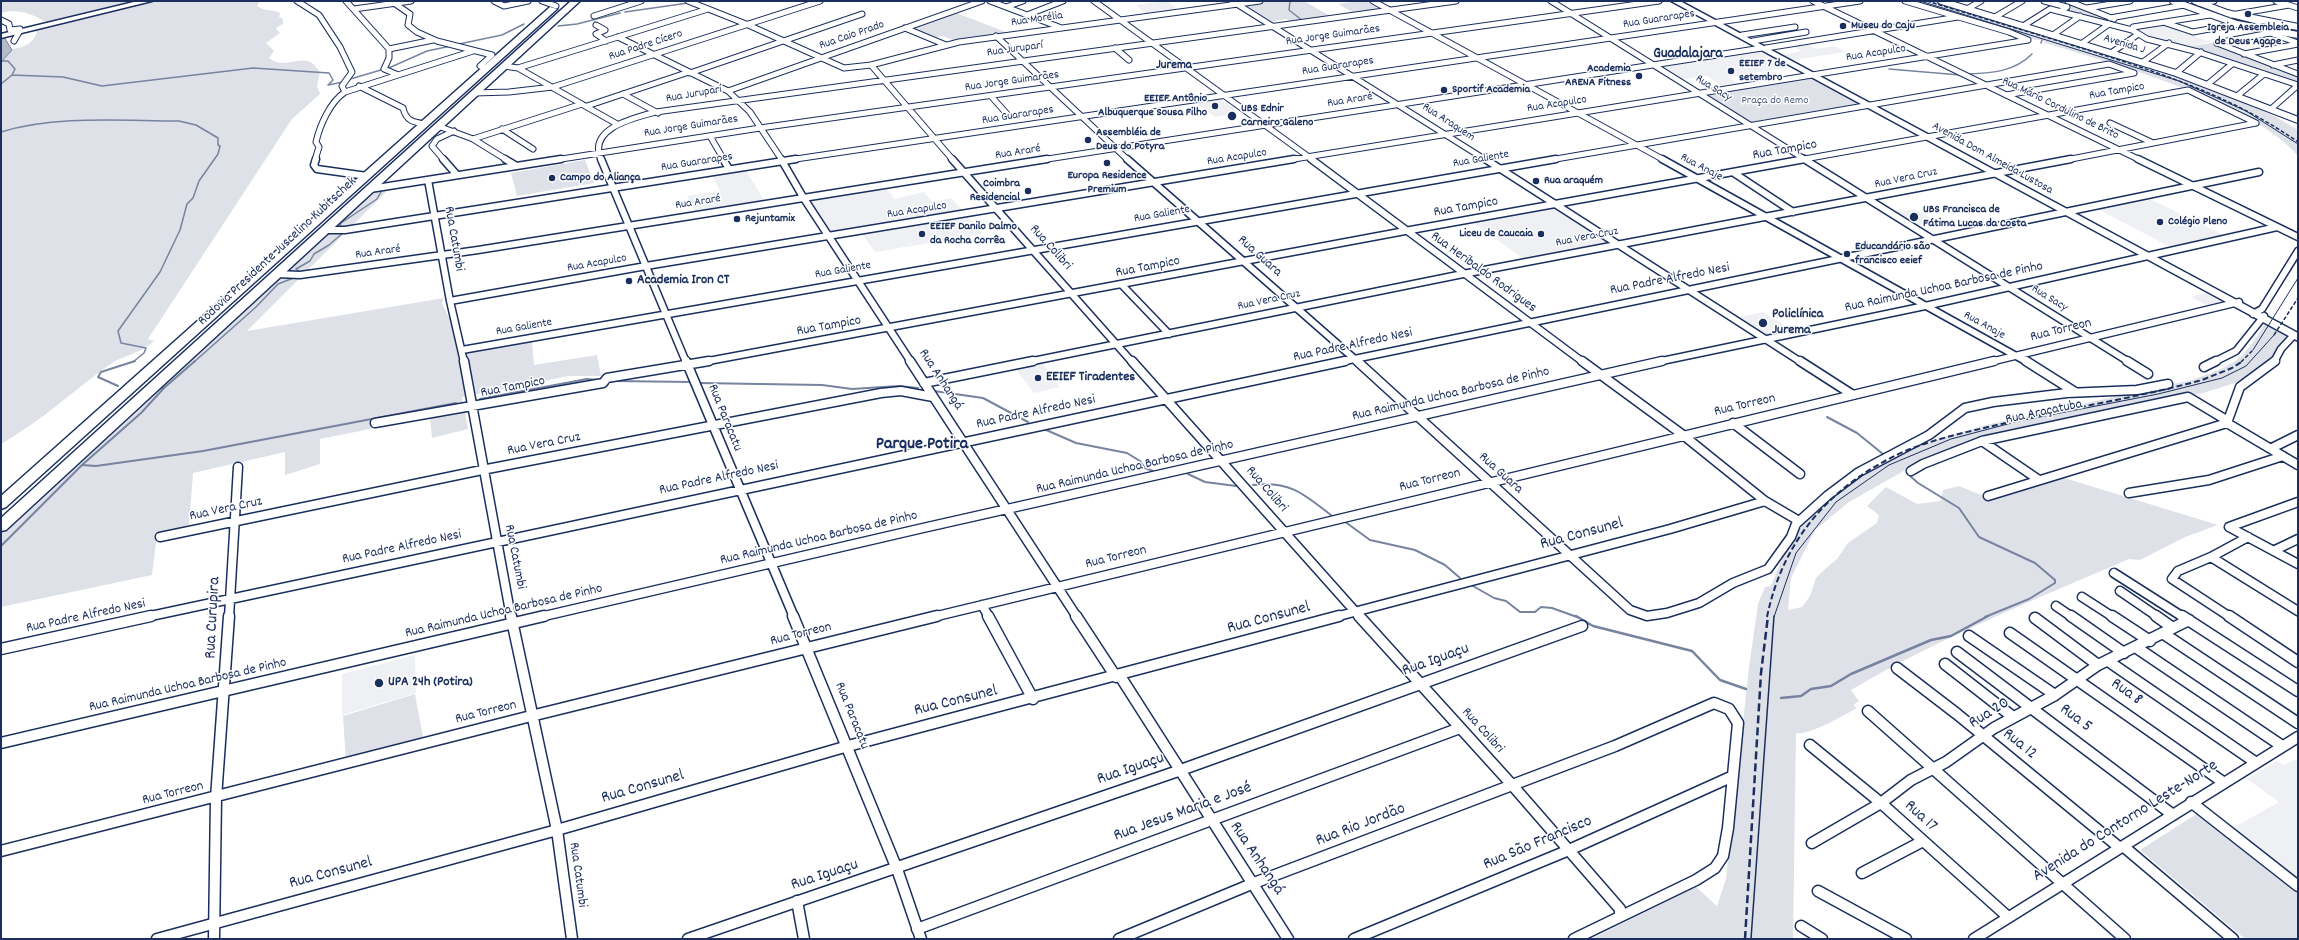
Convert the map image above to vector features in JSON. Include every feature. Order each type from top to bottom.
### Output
[{"type":"highway","points":[[17,33],[138,1]]},
{"type":"highway","points":[[1,35],[17,33],[148,1]]},
{"type":"highway","name":"Rodovia Presidente Juscelino Kubitschek","points":[[1,526],[576,1]]},
{"type":"highway","name":"Rodovia Presidente Juscelino Kubitschek","points":[[1,504],[528,32],[557,3]]},
{"type":"highway","points":[[223,305],[224,308],[231,309],[243,305]]},
{"type":"highway","points":[[204,322],[219,317],[224,318],[226,321]]},
{"type":"main road","name":"Avenida Dom Almeida Lustosa","points":[[1680,3],[1764,48]]},
{"type":"main road","name":"Avenida Dom Almeida Lustosa","points":[[1717,22],[1924,134],[1993,174],[2296,336]]},
{"type":"street","points":[[297,1],[319,15],[350,66],[351,75],[342,86],[345,92]]},
{"type":"street","points":[[346,1],[388,49],[389,58],[384,69],[396,74]]},
{"type":"street","points":[[354,9],[411,1]]},
{"type":"street","points":[[494,1],[507,6],[528,1]]},
{"type":"street","points":[[542,1],[557,3]]},
{"type":"street","points":[[594,16],[642,1]]},
{"type":"street","name":"Rua Morélia","points":[[688,1],[746,24],[844,68],[871,65],[946,45],[996,36],[1260,1]]},
{"type":"street","name":"Rua Padre Cícero","points":[[474,93],[515,92],[552,86],[820,1]]},
{"type":"street","name":"Rua Caio Prado","points":[[728,91],[982,1]]},
{"type":"street","points":[[990,1],[1060,27]]},
{"type":"street","points":[[1006,7],[1023,1]]},
{"type":"street","points":[[1027,15],[1063,1]]},
{"type":"street","name":"Rua Heribaldo Rodrigues","points":[[1094,1],[1358,193],[1405,231],[1683,435],[1765,501],[1799,521]]},
{"type":"street","name":"Rua Araquem","points":[[1232,1],[1446,134],[1853,395]]},
{"type":"street","name":"Rua Anaje","points":[[1373,1],[1633,145],[1843,258],[1925,306],[2017,356],[2075,392]]},
{"type":"street","points":[[1397,1],[1407,8]]},
{"type":"street","points":[[1428,1],[1433,4]]},
{"type":"street","name":"Rua Juruparí","points":[[598,153],[597,144],[600,138],[617,124],[658,113],[739,99],[1456,1]]},
{"type":"street","name":"Rua Sacy","points":[[1551,1],[2007,288],[2148,374]]},
{"type":"street","name":"Rua Jorge Guimarães","points":[[370,189],[515,165],[760,128],[1659,1]]},
{"type":"street","name":"Rua Mário Cordulino de Brito","points":[[1813,1],[1822,7],[2298,237]]},
{"type":"street","name":"Rua Guararapes","points":[[325,230],[345,230],[729,169],[935,140],[1476,57],[1860,1]]},
{"type":"street","points":[[1905,1],[1958,17]]},
{"type":"street","name":"Avenida J","points":[[1941,1],[2176,72],[2298,120]]},
{"type":"street","points":[[1967,9],[1981,1]]},
{"type":"street","points":[[1995,17],[2022,1]]},
{"type":"street","points":[[2044,1],[2067,7],[2060,11]]},
{"type":"street","points":[[2068,1],[2132,28],[2137,35],[2201,52],[2297,87],[2271,109]]},
{"type":"street","points":[[2086,8],[2130,1]]},
{"type":"street","points":[[2173,1],[2237,24],[2270,32],[2298,35]]},
{"type":"street","points":[[2200,2],[2214,1]]},
{"type":"street","points":[[2276,1],[2298,4]]},
{"type":"street","points":[[397,2],[410,14],[408,25],[433,40],[492,55],[480,66],[487,68]]},
{"type":"street","points":[[2200,2],[2232,14],[2298,28]]},
{"type":"street","points":[[2232,14],[2290,3],[2298,8]]},
{"type":"street","points":[[2110,18],[2184,5]]},
{"type":"street","points":[[2023,26],[2049,9],[2109,24],[2132,28],[2210,15]]},
{"type":"street","points":[[518,68],[708,10]]},
{"type":"street","points":[[473,138],[623,94],[862,14]]},
{"type":"street","points":[[2053,35],[2080,16]]},
{"type":"street","name":"Rua Araré","points":[[277,274],[300,275],[441,256],[803,197],[1958,17]]},
{"type":"street","name":"Rua Acapulco","points":[[450,301],[646,266],[2028,40],[2009,32],[1958,17]]},
{"type":"street","points":[[1,20],[10,24],[10,30],[17,33]]},
{"type":"street","points":[[2272,23],[2298,21]]},
{"type":"street","points":[[2166,22],[2193,32],[2237,24]]},
{"type":"street","points":[[2081,44],[2109,24]]},
{"type":"street","points":[[596,25],[605,30],[596,34],[606,41]]},
{"type":"street","points":[[1742,35],[1795,27]]},
{"type":"street","points":[[905,28],[946,45]]},
{"type":"street","points":[[1784,28],[1809,41]]},
{"type":"street","points":[[1771,30],[1796,43]]},
{"type":"street","points":[[1753,41],[1806,32]]},
{"type":"street","points":[[2298,43],[2270,32],[2217,43],[2298,74]]},
{"type":"street","points":[[2111,52],[2137,35]]},
{"type":"street","name":"Rua Guara","points":[[996,36],[1154,184],[1198,220],[1356,360],[1630,610],[1647,616],[1667,614],[1699,603],[1734,583],[1768,570],[1791,537],[1793,530],[1799,521]]},
{"type":"street","name":"Rua Anhangá","points":[[618,37],[728,91],[739,99],[760,128],[828,236],[963,441],[1056,587],[1118,676],[1210,819],[1254,883],[1288,939]]},
{"type":"street","points":[[388,49],[433,40]]},
{"type":"street","points":[[2143,62],[2168,43]]},
{"type":"street","points":[[2244,54],[2298,43]]},
{"type":"street","points":[[1115,48],[1129,60]]},
{"type":"street","points":[[367,176],[322,170],[316,168],[314,165],[319,147],[316,142],[319,128],[339,96],[359,86],[474,50]]},
{"type":"street","points":[[2176,72],[2201,52]]},
{"type":"street","points":[[2272,65],[2298,60]]},
{"type":"street","name":"Rua Galiente","points":[[462,350],[1497,168],[2108,64],[2134,73],[2006,95]]},
{"type":"street","points":[[2208,84],[2232,64]]},
{"type":"street","name":"Rua Colibri","points":[[871,65],[935,140],[1074,294],[1419,684],[1569,850],[1620,909],[1620,916]]},
{"type":"street","points":[[504,66],[518,68],[617,124]]},
{"type":"street","points":[[2237,96],[2264,74]]},
{"type":"street","points":[[359,86],[403,108],[405,116],[411,122],[425,124]]},
{"type":"street","name":"Rua Tampico","points":[[375,424],[471,408],[603,383],[608,378],[687,365],[1074,294],[1405,231],[1805,160],[1924,134],[2048,115],[2188,90],[2256,123]]},
{"type":"street","points":[[623,94],[658,113]]},
{"type":"street","points":[[991,96],[1008,114]]},
{"type":"street","points":[[2110,123],[2152,143]]},
{"type":"street","name":"Rua Vera Cruz","points":[[924,383],[1463,274],[1768,218],[1793,212],[1867,200],[2256,123]]},
{"type":"street","points":[[438,126],[473,138],[515,165]]},
{"type":"street","points":[[502,129],[533,149]]},
{"type":"street","points":[[454,131],[437,139],[432,146],[457,175]]},
{"type":"street","points":[[710,136],[729,169]]},
{"type":"street","name":"Rua Paracatu","points":[[598,153],[697,387],[738,489],[808,648],[897,869],[919,936]]},
{"type":"street","points":[[2068,213],[2259,172]]},
{"type":"street","points":[[1734,173],[1793,212]]},
{"type":"street","name":"Rua Catumbi","points":[[428,180],[436,216],[441,256],[462,350],[482,470],[512,623],[557,830],[572,939]]},
{"type":"street","name":"Rua Padre Alfredo Nesi","points":[[1,649],[496,540],[963,441],[1356,360],[1528,322],[2068,213]]},
{"type":"street","name":"Rua Raimunda Uchoa Barbosa de Pinho","points":[[1,743],[512,623],[1223,462],[1599,374],[1925,306],[2277,227]]},
{"type":"street","points":[[2204,367],[2236,351],[2298,252]]},
{"type":"street","points":[[1122,285],[1169,334]]},
{"type":"street","name":"Rua Torreon","points":[[1,852],[531,716],[982,605],[1490,481],[2236,303]]},
{"type":"street","points":[[2228,422],[2240,387],[2266,369],[2277,359],[2281,349],[2296,336]]},
{"type":"street","points":[[1799,521],[1827,496],[1858,472],[1929,435],[1965,408],[1993,402],[2075,392],[2137,390],[2168,384]]},
{"type":"street","name":"Rua Vera Cruz","points":[[160,537],[482,470],[881,393],[901,391],[933,397]]},
{"type":"street","name":"Rua Araçatuba","points":[[1911,471],[1930,461],[1982,441],[2188,397],[2228,422]]},
{"type":"street","points":[[1988,496],[2228,422],[2298,465]]},
{"type":"street","points":[[1733,423],[1800,474]]},
{"type":"street","points":[[2272,448],[2298,435]]},
{"type":"street","points":[[1982,441],[2039,480]]},
{"type":"street","points":[[2129,493],[2208,480],[2283,456]]},
{"type":"street","name":"Rua Curupira","points":[[214,939],[216,922],[216,798],[225,691],[238,467]]},
{"type":"street","name":"Rua Consunel","points":[[157,939],[557,830],[848,746],[1033,699],[1670,529],[1765,501]]},
{"type":"street","points":[[2298,502],[2229,527],[2275,550],[2298,564]]},
{"type":"street","points":[[2248,537],[2211,557],[2178,571],[2172,577],[2175,583],[2298,662]]},
{"type":"street","points":[[2275,550],[2298,539]]},
{"type":"street","points":[[2211,557],[2298,611]]},
{"type":"street","points":[[2114,573],[2298,691]]},
{"type":"street","points":[[2120,591],[2173,628]]},
{"type":"street","points":[[2082,597],[2150,641]]},
{"type":"street","points":[[982,605],[1033,699]]},
{"type":"street","points":[[2056,606],[2124,653]]},
{"type":"street","points":[[2035,618],[2098,665]]},
{"type":"street","name":"Rua 20","points":[[1812,843],[1881,803],[1911,780],[1934,768],[2013,717],[2080,680],[2098,665],[2137,648],[2189,620]]},
{"type":"street","name":"Rua Iguaçu","points":[[688,939],[797,901],[897,869],[1582,626]]},
{"type":"street","name":"Rua 8","points":[[2010,633],[2080,680],[2223,782]]},
{"type":"street","points":[[2164,634],[2298,723]]},
{"type":"street","points":[[1969,636],[2055,695]]},
{"type":"street","points":[[2137,648],[2282,746]]},
{"type":"street","name":"Rua 5","points":[[1957,652],[2032,707],[2172,815]]},
{"type":"street","name":"Rua 8","points":[[2108,661],[2255,762]]},
{"type":"street","points":[[1945,664],[2013,717]]},
{"type":"street","name":"Rua 12","points":[[1897,668],[2234,939]]},
{"type":"street","name":"Rua Rio Jordão","points":[[1120,939],[1254,883],[1615,746],[1714,703],[1723,705],[1731,710],[1738,723],[1733,776],[1726,844],[1723,856],[1715,868],[1696,880],[1574,939]]},
{"type":"street","points":[[1868,710],[2125,939]]},
{"type":"street","name":"Rua Jesus Maria e José","points":[[919,936],[1210,819],[1460,728]]},
{"type":"street","name":"Avenida do Contorno Leste-Norte","points":[[1982,937],[2007,916],[2121,847],[2255,762],[2298,737]]},
{"type":"street","name":"Rua 17","points":[[1810,745],[1881,803],[2007,916]]},
{"type":"street","name":"Rua São Francisco","points":[[1354,939],[1569,850],[1733,776]]},
{"type":"street","points":[[2191,802],[2298,886]]},
{"type":"street","points":[[1862,873],[1923,841]]},
{"type":"street","points":[[1818,891],[1906,939]]},
{"type":"street","points":[[797,901],[804,939]]},
{"type":"street","points":[[1800,926],[1822,939]]},
{"type":"shaded area","points":[[1167,1],[1180,11],[1148,15],[1135,5]]},
{"type":"shaded area","points":[[2166,25],[2210,42],[2185,47],[2141,35],[2133,29]]},
{"type":"shaded area","points":[[1805,43],[1816,49],[1834,46],[1846,52],[1793,60],[1782,55],[1802,51],[1791,45]]},
{"type":"shaded area","name":"EEIEF 7 de setembro","points":[[1758,50],[1792,67],[1728,77],[1740,85],[1724,88],[1707,76],[1681,80],[1659,66]]},
{"type":"shaded area","name":"EEIEF Antônio Albuquerque Sousa Filho","points":[[1219,98],[1236,110],[1230,112],[1232,114],[1215,117],[1195,102]]},
{"type":"shaded area","points":[[746,170],[765,202],[696,213],[687,196],[720,191],[712,175]]},
{"type":"shaded area","points":[[887,188],[894,199],[924,192],[932,202],[951,198],[964,212],[831,233],[809,200]]},
{"type":"shaded area","name":"Colégio Pleno","points":[[2148,198],[2224,235],[2170,247],[2098,209]]},
{"type":"shaded area","name":"Liceu de Caucaia","points":[[1554,208],[1610,244],[1524,259],[1472,222]]},
{"type":"shaded area","name":"UBS Francisca de Fátima Lucas da Costa","points":[[1915,209],[1935,221],[1914,226],[1894,213]]},
{"type":"shaded area","name":"EEIEF Danilo Dalmo da Rocha Corrêa","points":[[967,216],[982,234],[875,252],[862,234]]},
{"type":"shaded area","points":[[2205,293],[2220,302],[2206,305],[2191,297]]},
{"type":"shaded area","name":"Policlínica Jurema","points":[[1763,312],[1790,329],[1768,334],[1762,333],[1739,317]]},
{"type":"shaded area","name":"EEIEF Tiradentes","points":[[1042,363],[1060,387],[1034,393],[1015,368]]},
{"type":"shaded area","name":"UPA 24h (Potira)","points":[[415,655],[416,693],[342,715],[342,674]]},
{"type":"shaded area","points":[[2298,758],[2298,880],[2231,829],[2279,802],[2247,779],[2277,761],[2284,765]]},
{"type":"green space","points":[[1,1],[133,1],[46,22],[25,13],[13,11],[1,13]]},
{"type":"green space","points":[[153,1],[260,1],[257,6],[280,13],[279,17],[283,19],[283,24],[276,28],[280,33],[266,43],[274,51],[269,58],[280,63],[308,61],[312,63],[320,72],[317,86],[320,94],[292,119],[148,339],[154,341],[139,351],[109,365],[43,416],[1,444],[1,62],[11,49],[19,48],[30,43],[37,33],[34,30]]},
{"type":"green space","points":[[1270,1],[1304,1],[1332,17],[1291,22],[1286,19],[1271,22],[1243,5]]},
{"type":"green space","points":[[1369,1],[1384,9],[1354,13],[1338,4]]},
{"type":"green space","points":[[1907,1],[1921,1],[1943,7],[1925,1],[1934,1],[2201,83],[2276,117],[2298,130],[2298,156],[2290,147],[2252,120],[2220,104],[2177,86],[2134,70],[2045,43],[2043,40],[2036,40],[1982,24],[1980,19],[1964,18]]},
{"type":"green space","points":[[2045,1],[2065,1],[2129,27],[2064,12],[2069,8]]},
{"type":"green space","points":[[954,12],[1008,33],[956,41],[942,36],[935,38],[910,28]]},
{"type":"green space","points":[[2212,43],[2298,76],[2298,82],[2185,47]]},
{"type":"green space","name":"Praça do Remo","points":[[1813,77],[1860,103],[1859,105],[1769,120],[1766,119],[1752,123],[1705,94],[1712,95],[1725,93],[1722,91]]},
{"type":"green space","name":"Campo do Aliança","points":[[585,160],[594,183],[517,196],[511,173]]},
{"type":"green space","points":[[390,188],[247,331],[444,298],[442,303],[465,351],[532,341],[534,365],[597,355],[601,376],[569,376],[462,397],[468,429],[432,438],[430,417],[320,439],[320,464],[285,475],[285,452],[193,473],[189,525],[157,534],[152,575],[1,607],[1,531],[373,191]]},
{"type":"green space","points":[[2265,324],[2287,336],[2266,365],[2235,383],[2203,393],[2037,426],[1909,468],[1849,502],[1815,530],[1791,578],[1788,610],[1802,607],[1810,596],[1816,578],[1837,559],[1848,543],[1877,523],[1879,515],[1867,506],[1886,487],[1917,504],[1941,501],[1943,490],[1959,486],[1991,499],[2061,477],[2218,525],[2185,537],[2140,560],[2129,559],[2058,589],[1987,620],[1918,653],[1851,690],[1859,701],[1853,705],[1857,708],[1818,728],[1802,733],[1796,733],[1793,939],[1591,939],[1696,887],[1717,906],[1726,879],[1749,667],[1758,604],[1765,587],[1771,586],[1786,549],[1806,519],[1842,485],[1912,447],[1986,425],[2192,380],[2207,375],[2228,366],[2243,355]]},
{"type":"green space","points":[[415,694],[424,742],[346,762],[343,716]]},
{"type":"green space","points":[[2198,813],[2298,893],[2298,939],[2245,939],[2140,850]]},
{"type":"water","points":[[1,32],[12,50],[1,62]]},
{"type":"waterway","points":[[1290,1],[1289,10],[1303,21]]},
{"type":"waterway","points":[[625,12],[688,3]]},
{"type":"waterway","points":[[558,26],[577,24],[620,13]]},
{"type":"waterway","points":[[459,44],[502,35],[524,24]]},
{"type":"waterway","points":[[347,80],[391,67],[427,51],[451,46]]},
{"type":"waterway","points":[[1968,74],[1994,72],[2010,68],[2018,65],[2032,54]]},
{"type":"waterway","points":[[1,61],[8,61],[15,69],[12,75]]},
{"type":"waterway","points":[[12,75],[63,77],[102,86],[253,68],[329,73],[333,80],[328,85],[343,82]]},
{"type":"waterway","points":[[1889,69],[1960,75]]},
{"type":"waterway","points":[[1,84],[12,75]]},
{"type":"waterway","points":[[1,132],[44,123],[66,121],[179,121],[196,125],[218,138],[218,145],[220,146],[218,154],[199,181],[193,198],[187,204],[180,230],[160,272],[118,331],[121,343],[146,348],[144,353],[134,361]]},
{"type":"waterway","points":[[339,228],[341,223],[377,199],[382,190]]},
{"type":"waterway","points":[[300,272],[296,269],[310,261],[314,254],[329,245],[344,232]]},
{"type":"waterway","points":[[194,362],[256,307],[278,284],[296,277]]},
{"type":"waterway","points":[[118,386],[98,377],[101,372],[134,361]]},
{"type":"waterway","points":[[164,388],[195,361]]},
{"type":"waterway","points":[[480,399],[587,379],[598,380]]},
{"type":"waterway","points":[[614,381],[691,382]]},
{"type":"waterway","points":[[698,383],[822,385],[852,389],[899,386],[918,388]]},
{"type":"waterway","points":[[158,388],[164,388]]},
{"type":"waterway","points":[[82,465],[141,413],[164,388]]},
{"type":"waterway","points":[[934,391],[983,398],[1028,422]]},
{"type":"waterway","points":[[82,465],[96,466],[203,451],[456,403]]},
{"type":"waterway","points":[[1827,417],[1857,433],[1883,454]]},
{"type":"waterway","points":[[1044,429],[1076,443],[1127,453],[1140,461],[1145,468],[1153,471]]},
{"type":"waterway","points":[[1,546],[82,465]]},
{"type":"waterway","points":[[1188,474],[1205,482],[1236,486]]},
{"type":"waterway","points":[[1908,474],[1918,483],[1959,508],[1979,537],[2035,563],[2055,580],[2055,583],[2029,599],[1985,617]]},
{"type":"waterway","points":[[1253,485],[1266,484],[1287,487],[1305,495],[1332,516]]},
{"type":"waterway","points":[[1344,521],[1370,540],[1415,550],[1445,565],[1460,578]]},
{"type":"waterway","points":[[1473,586],[1494,598],[1506,601],[1520,612],[1535,612],[1541,607],[1552,608],[1577,617]]},
{"type":"waterway","points":[[1576,616],[1593,626],[1692,651],[1720,680],[1746,689]]},
{"type":"waterway","points":[[1781,698],[1801,696],[1811,689],[1831,686],[1851,674],[1931,640],[1951,636],[1988,616]]},
{"type":"tram line","points":[[1920,1],[2179,81],[2246,111],[2298,144]]},
{"type":"tram line","points":[[2253,350],[2298,278]]},
{"type":"tram line","points":[[1774,617],[1796,553],[1836,502],[1889,465],[1951,439],[2019,421],[2158,394],[2222,378],[2246,366],[2274,335]]},
{"type":"tram line","points":[[1751,939],[1774,616]]},
{"type":"railway","points":[[1927,1],[2081,48],[2166,76],[2221,98],[2247,111],[2298,142]]},
{"type":"railway","points":[[2274,335],[2298,298]]},
{"type":"railway","points":[[2241,362],[2253,350]]},
{"type":"railway","points":[[1767,617],[1774,589],[1785,563],[1798,539],[1814,518],[1833,498],[1877,465],[1903,452],[1944,438],[2014,421],[2179,386],[2202,380],[2232,368],[2243,361]]},
{"type":"railway","points":[[1745,939],[1761,673],[1768,616]]},
{"type":"place","name":"Igreja Assembleia de Deus Agape","points":[[2248,14]]},
{"type":"place","name":"Museu do Caju","points":[[1843,26]]},
{"type":"place","name":"EEIEF 7 de setembro","points":[[1731,71]]},
{"type":"place","name":"Academia ARENA Fitness","points":[[1639,76]]},
{"type":"place","name":"Sportif Academia","points":[[1444,90]]},
{"type":"place","name":"EEIEF Antônio Albuquerque Sousa Filho","points":[[1215,106]]},
{"type":"place","name":"UBS Ednir Carneiro Galeno","points":[[1232,116]]},
{"type":"place","name":"Assembléia de Deus do Potyra","points":[[1088,140]]},
{"type":"place","name":"Europa Residence Premium","points":[[1107,163]]},
{"type":"place","name":"Campo do Aliança","points":[[552,178]]},
{"type":"place","name":"Rua araquém","points":[[1536,181]]},
{"type":"place","name":"Coimbra Residencial","points":[[1028,191]]},
{"type":"place","name":"UBS Francisca de Fátima Lucas da Costa","points":[[1914,217]]},
{"type":"place","name":"Rejuntamix","points":[[737,219]]},
{"type":"place","name":"Colégio Pleno","points":[[2160,222]]},
{"type":"place","name":"EEIEF Danilo Dalmo da Rocha Corrêa","points":[[922,234]]},
{"type":"place","name":"Liceu de Caucaia","points":[[1541,234]]},
{"type":"place","name":"Educandário são francisco eeief","points":[[1847,254]]},
{"type":"place","name":"Academia Iron CT","points":[[629,281]]},
{"type":"place","name":"Policlínica Jurema","points":[[1763,323]]},
{"type":"place","name":"EEIEF Tiradentes","points":[[1038,378]]},
{"type":"place","name":"UPA 24h (Potira)","points":[[379,683]]},
{"type":"district","name":"Guadalajara","points":[[1688,55]]},
{"type":"district","name":"Jurema","points":[[1174,66]]},
{"type":"district","name":"Parque Potira","points":[[922,446]]}]
